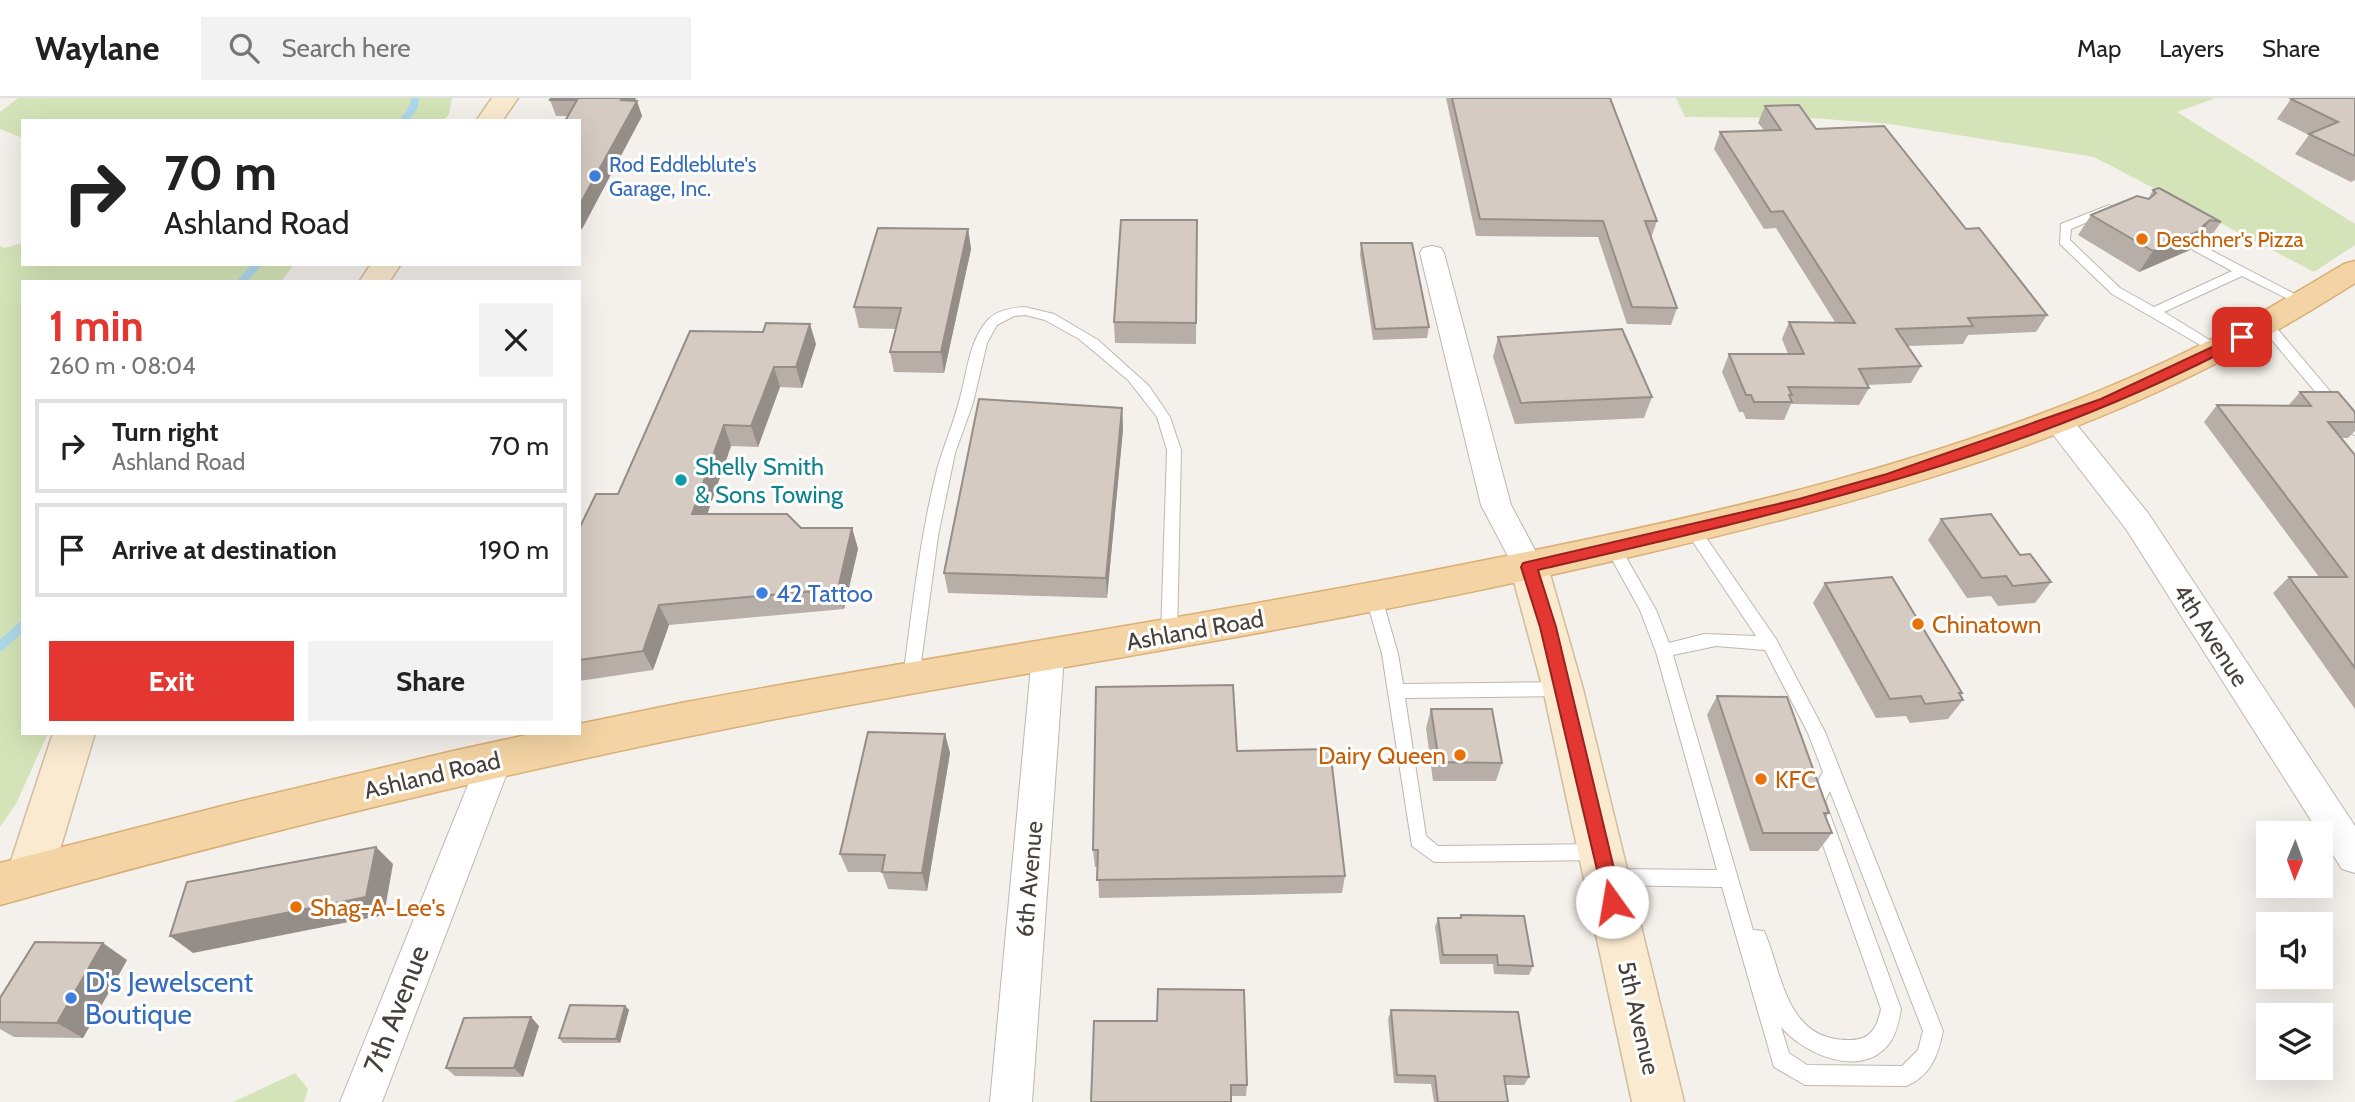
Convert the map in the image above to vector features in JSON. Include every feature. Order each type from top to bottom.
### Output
[{"type":"main road","name":"Ashland Road","points":[[14,880],[495,760],[729,710],[1169,636],[1374,598],[1693,530],[1892,478],[2057,421],[2144,387],[2218,350],[2355,270]]},
{"type":"street","points":[[490,119],[505,98]]},
{"type":"street","points":[[1432,253],[1496,505],[1529,567]]},
{"type":"street","name":"4th Avenue","points":[[2057,421],[2137,521],[2355,857]]},
{"type":"street","name":"5th Avenue","points":[[1529,567],[1563,689],[1658,1102]]},
{"type":"street","name":"6th Avenue","points":[[1011,1102],[1048,656]]},
{"type":"street","points":[[14,880],[73,735]]},
{"type":"street","name":"7th Avenue","points":[[361,1102],[495,760]]},
{"type":"lane","points":[[2126,208],[2113,207],[2065,227],[2064,242],[2116,291],[2218,350]]},
{"type":"lane","points":[[2197,247],[2304,302]]},
{"type":"lane","points":[[2154,312],[2242,271]]},
{"type":"lane","points":[[911,678],[929,545],[948,451],[963,413],[986,330],[1001,316],[1016,313],[1037,313],[1071,326],[1123,367],[1154,401],[1171,428],[1174,450],[1169,636]]},
{"type":"lane","points":[[2265,323],[2355,430]]},
{"type":"lane","points":[[1613,547],[1648,610],[1664,652],[1781,1060],[1805,1075],[1906,1076],[1927,1056],[1933,1031],[1832,772],[1816,732],[1770,643],[1693,530]]},
{"type":"lane","points":[[1374,598],[1386,634],[1418,840],[1434,854],[1604,864],[1729,878]]},
{"type":"lane","points":[[1664,652],[1688,642],[1711,638],[1770,643]]},
{"type":"lane","points":[[1396,691],[1563,689]]},
{"type":"lane","points":[[1704,791],[1722,818],[1774,995],[1789,1022],[1826,1047],[1848,1050],[1868,1047],[1880,1039],[1888,1025],[1891,1009],[1816,800],[1832,772]]},
{"type":"green space","points":[[18,98],[452,98],[449,114],[445,119],[21,119],[21,137],[0,129],[0,112]]},
{"type":"green space","points":[[1676,98],[2216,98],[2177,112],[2355,224],[2355,245],[2314,272],[2094,157],[1890,124],[1811,118],[1685,117]]},
{"type":"green space","points":[[21,244],[21,266],[293,266],[282,280],[21,280],[21,735],[47,735],[16,804],[0,827],[0,246],[4,248]]},
{"type":"green space","points":[[295,1073],[308,1089],[304,1102],[233,1102]]},
{"type":"building","name":"Rod Eddleblute's Garage, Inc.","points":[[622,98],[621,100],[637,101],[581,202],[581,119],[566,119],[577,100],[550,100]]},
{"type":"building","points":[[1452,98],[1610,98],[1657,221],[1645,221],[1677,308],[1632,307],[1603,221],[1480,219]]},
{"type":"building","points":[[2355,98],[2355,156],[2309,134],[2338,122],[2291,99]]},
{"type":"building","points":[[1799,105],[1816,129],[1884,126],[1966,229],[1979,228],[2047,315],[1968,318],[1973,326],[1896,329],[1921,366],[1859,369],[1869,388],[1788,387],[1792,402],[1754,402],[1751,395],[1746,395],[1729,354],[1804,354],[1789,322],[1855,323],[1783,211],[1771,212],[1720,132],[1781,130],[1765,106]]},
{"type":"building","points":[[2159,188],[2221,222],[2210,220],[2203,226],[2204,229],[2153,251],[2091,215],[2137,196],[2149,199],[2156,193],[2153,190]]},
{"type":"building","points":[[1121,220],[1197,220],[1196,323],[1114,322]]},
{"type":"building","points":[[878,228],[968,229],[941,352],[890,352],[901,308],[854,307]]},
{"type":"building","points":[[1361,243],[1412,243],[1429,327],[1375,329]]},
{"type":"building","points":[[766,323],[810,324],[796,367],[774,367],[751,426],[724,425],[692,514],[787,514],[801,528],[852,528],[838,589],[659,605],[643,651],[581,660],[581,525],[596,494],[618,494],[690,331],[763,332]]},
{"type":"building","points":[[1622,329],[1652,397],[1521,403],[1498,337]]},
{"type":"building","points":[[2300,392],[2338,392],[2355,412],[2355,422],[2328,422],[2355,455],[2355,668],[2289,577],[2347,577],[2217,405],[2311,406]]},
{"type":"building","points":[[979,399],[1122,408],[1106,578],[944,573]]},
{"type":"building","points":[[1991,514],[2020,555],[2030,554],[2051,582],[2013,586],[2006,576],[1982,578],[1941,519]]},
{"type":"building","points":[[1892,577],[1962,693],[1959,693],[1963,700],[1925,704],[1921,696],[1890,699],[1825,583]]},
{"type":"building","points":[[1233,685],[1237,751],[1330,749],[1345,876],[1097,880],[1098,850],[1093,850],[1096,687]]},
{"type":"building","name":"KFC","points":[[1717,696],[1787,697],[1829,813],[1824,813],[1832,833],[1763,833]]},
{"type":"building","points":[[1431,709],[1492,709],[1502,763],[1439,762]]},
{"type":"building","points":[[868,732],[945,734],[922,873],[882,872],[885,855],[840,854]]},
{"type":"building","points":[[376,847],[366,897],[170,936],[187,882]]},
{"type":"building","points":[[1461,915],[1524,916],[1533,966],[1498,965],[1497,955],[1443,955],[1438,918],[1461,918]]},
{"type":"building","points":[[35,942],[103,943],[57,1023],[0,1022],[0,998]]},
{"type":"building","points":[[1158,989],[1244,990],[1247,1085],[1231,1085],[1231,1102],[1091,1102],[1094,1021],[1157,1021]]},
{"type":"building","points":[[570,1005],[625,1006],[616,1039],[559,1038]]},
{"type":"building","points":[[1391,1010],[1518,1012],[1529,1077],[1504,1076],[1508,1102],[1438,1102],[1435,1076],[1397,1075]]},
{"type":"building","points":[[531,1017],[514,1068],[446,1068],[464,1018]]},
{"type":"waterway","points":[[405,119],[414,106],[415,98]]},
{"type":"waterway","points":[[243,280],[256,266]]},
{"type":"waterway","points":[[0,646],[21,628]]},
{"type":"place","name":"Rod Eddleblute's Garage, Inc.","points":[[595,176]]},
{"type":"place","name":"Deschner's Pizza","points":[[2142,239]]},
{"type":"place","name":"Shelly Smith & Sons Towing","points":[[681,480]]},
{"type":"place","name":"42 Tattoo","points":[[762,593]]},
{"type":"place","name":"Chinatown","points":[[1918,624]]},
{"type":"place","name":"Dairy Queen","points":[[1460,755]]},
{"type":"place","name":"KFC","points":[[1761,779]]},
{"type":"place","name":"Shag-A-Lee's","points":[[296,907]]},
{"type":"place","name":"D's Jewelscent Boutique","points":[[71,998]]},
{"type":"route","points":[[1612,902],[1548,627],[1529,567],[1693,530],[1892,478],[1977,450],[2144,387],[2242,337]]}]
